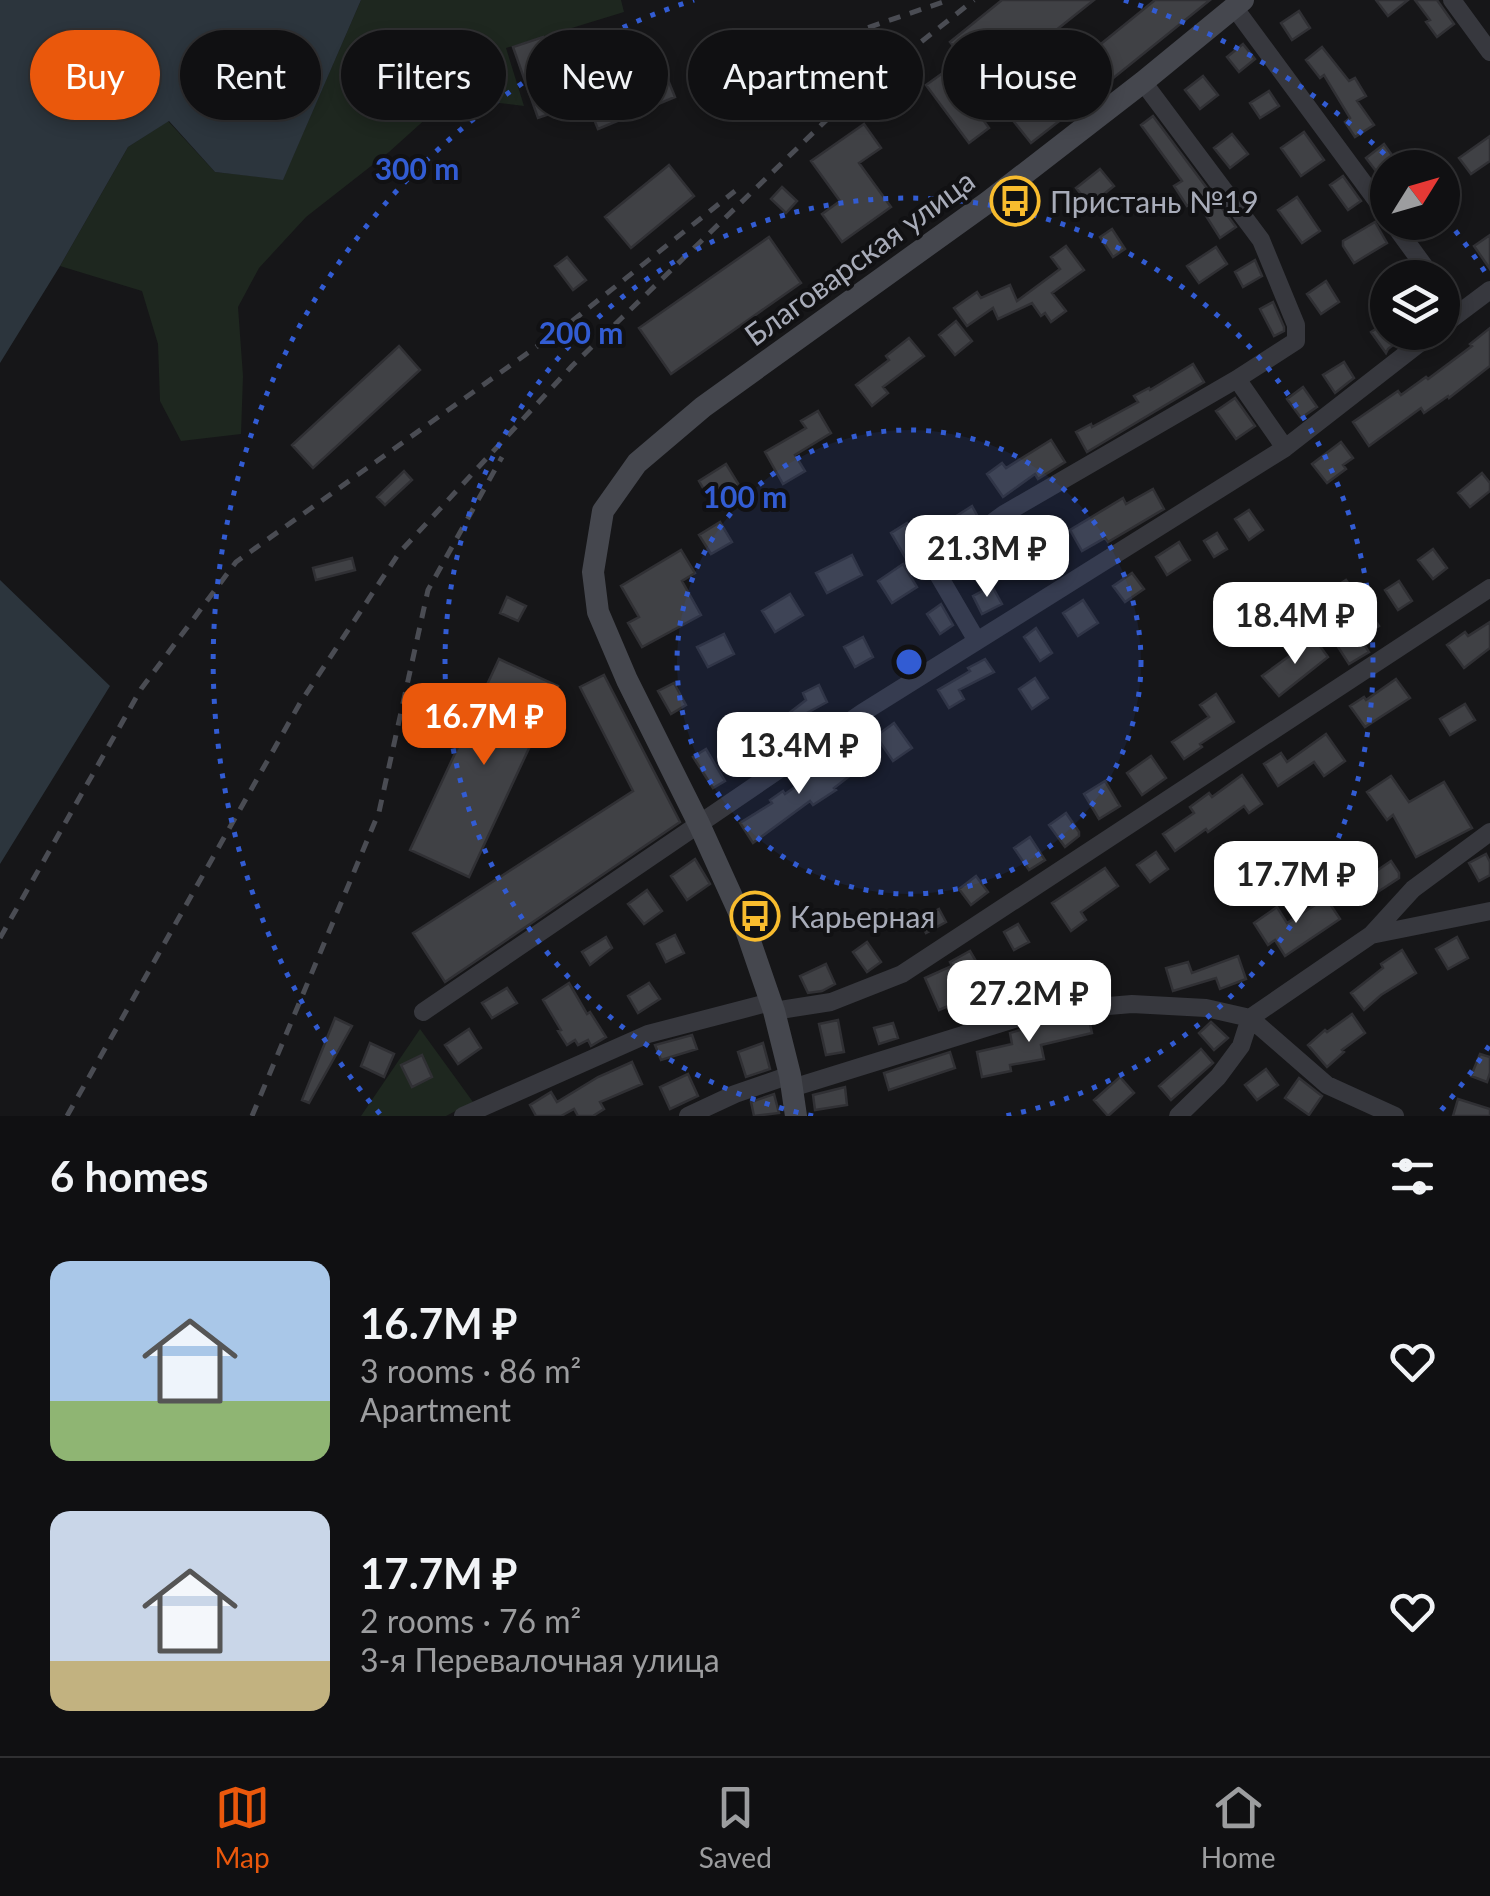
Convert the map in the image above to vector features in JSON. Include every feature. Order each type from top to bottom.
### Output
[{"type":"street","points":[[1452,0],[1490,52]]},
{"type":"street","points":[[1238,3],[1370,190]]},
{"type":"street","name":"Благоварская улица","points":[[796,1116],[772,1007],[744,921],[598,612],[593,572],[603,511],[637,463],[703,407],[988,202],[1238,3]]},
{"type":"street","points":[[978,641],[936,571],[948,555],[1004,514],[1296,341],[1296,326],[1261,240],[1143,82]]},
{"type":"street","points":[[1460,312],[1490,290]]},
{"type":"street","points":[[423,1012],[862,713],[1284,448],[1411,350]]},
{"type":"street","points":[[1237,379],[1284,448]]},
{"type":"street","points":[[463,1116],[648,1034],[772,1007],[832,1002],[902,974],[1490,588]]},
{"type":"street","points":[[1178,1116],[1218,1077],[1241,1046],[1250,1018],[1371,934],[1412,889],[1490,832]]},
{"type":"street","points":[[1371,934],[1490,911]]},
{"type":"street","points":[[688,1116],[736,1094],[1037,1012],[1132,1004],[1206,1008],[1250,1018],[1326,1085],[1395,1116]]},
{"type":"shaded area","points":[[0,0],[361,0],[348,30],[341,30],[341,46],[321,92],[321,30],[180,30],[180,120],[309,120],[283,180],[215,172],[169,121],[128,147],[0,363]]},
{"type":"shaded area","points":[[361,0],[621,0],[624,12],[565,30],[526,30],[526,42],[506,48],[506,30],[348,30]]},
{"type":"shaded area","points":[[341,46],[341,120],[424,120],[306,217],[259,268],[238,307],[243,376],[241,434],[181,441],[160,401],[158,344],[142,291],[60,266],[128,147],[168,121],[215,172],[283,179],[309,120],[321,120],[321,92]]},
{"type":"shaded area","points":[[506,48],[524,106],[506,104]]},
{"type":"shaded area","points":[[0,580],[110,686],[0,864]]},
{"type":"shaded area","points":[[420,1029],[473,1102],[446,1116],[361,1116]]},
{"type":"building","points":[[1002,0],[1094,0],[1056,30],[965,30]]},
{"type":"building","points":[[1155,0],[1210,0],[1112,79],[1112,35]]},
{"type":"building","points":[[1376,0],[1408,0],[1388,16]]},
{"type":"building","points":[[1415,0],[1437,0],[1454,24],[1437,37]]},
{"type":"building","points":[[1299,11],[1310,28],[1292,40],[1281,23]]},
{"type":"building","points":[[526,43],[526,84],[513,47]]},
{"type":"building","points":[[1243,44],[1255,59],[1239,72],[1227,57]]},
{"type":"building","points":[[1322,47],[1349,81],[1355,78],[1366,96],[1357,101],[1374,125],[1355,137],[1345,122],[1350,118],[1324,75],[1320,78],[1306,60]]},
{"type":"building","points":[[943,73],[943,108],[926,85]]},
{"type":"building","points":[[1203,76],[1218,95],[1200,109],[1185,90]]},
{"type":"building","points":[[668,80],[675,97],[668,100]]},
{"type":"building","points":[[1269,91],[1279,106],[1260,118],[1250,103]]},
{"type":"building","points":[[1153,116],[1236,227],[1220,238],[1196,200],[1187,206],[1174,186],[1182,181],[1141,125]]},
{"type":"building","points":[[594,120],[620,120],[598,129]]},
{"type":"building","points":[[952,120],[983,120],[989,128],[969,143]]},
{"type":"building","points":[[1013,120],[1061,120],[1031,143]]},
{"type":"building","points":[[864,124],[881,148],[859,163],[891,207],[842,242],[822,214],[840,201],[811,161]]},
{"type":"building","points":[[1304,132],[1324,160],[1301,176],[1281,148]]},
{"type":"building","points":[[1232,134],[1248,154],[1230,168],[1214,148]]},
{"type":"building","points":[[1490,136],[1490,161],[1471,174],[1460,157]]},
{"type":"building","points":[[669,165],[694,196],[631,248],[605,217]]},
{"type":"building","points":[[1100,169],[1114,186],[1090,205],[1076,188]]},
{"type":"building","points":[[1343,176],[1361,201],[1348,210],[1330,185]]},
{"type":"building","points":[[782,187],[797,201],[786,213],[771,199]]},
{"type":"building","points":[[1297,197],[1320,231],[1302,243],[1278,210]]},
{"type":"building","points":[[1370,225],[1370,240],[1387,243],[1354,263],[1343,241]]},
{"type":"building","points":[[1112,229],[1125,249],[1113,257],[1100,237]]},
{"type":"building","points":[[1490,235],[1490,269],[1474,246]]},
{"type":"building","points":[[769,237],[801,283],[671,374],[639,328]]},
{"type":"building","points":[[1066,246],[1084,270],[1052,293],[1066,311],[1051,322],[1032,303],[998,319],[993,308],[967,326],[954,308],[977,292],[981,298],[1010,285],[1017,301],[1060,269],[1051,257]]},
{"type":"building","points":[[1216,247],[1227,264],[1199,283],[1187,266]]},
{"type":"building","points":[[567,257],[586,280],[573,290],[555,266]]},
{"type":"building","points":[[1255,260],[1262,276],[1243,287],[1235,272]]},
{"type":"building","points":[[1326,281],[1339,302],[1321,314],[1307,294]]},
{"type":"building","points":[[1273,302],[1284,327],[1274,336],[1260,309]]},
{"type":"building","points":[[956,321],[972,341],[955,355],[939,335]]},
{"type":"building","points":[[1490,328],[1490,366],[1449,398],[1424,413],[1421,408],[1369,446],[1353,422],[1398,391],[1401,395],[1428,379]]},
{"type":"building","points":[[909,338],[924,356],[883,387],[888,393],[872,406],[856,385],[889,360],[886,356]]},
{"type":"building","points":[[399,346],[420,370],[313,468],[292,445]]},
{"type":"building","points":[[1344,362],[1354,378],[1335,393],[1323,375]]},
{"type":"building","points":[[1193,364],[1204,382],[1087,452],[1076,432],[1138,402],[1134,396]]},
{"type":"building","points":[[1303,387],[1317,407],[1301,418],[1287,399]]},
{"type":"building","points":[[1235,398],[1255,426],[1236,439],[1216,411]]},
{"type":"building","points":[[818,411],[831,433],[795,455],[805,471],[783,484],[765,452],[806,428],[801,421]]},
{"type":"building","points":[[1051,440],[1065,462],[1038,479],[1035,474],[1003,497],[987,474],[1002,463],[1006,468]]},
{"type":"building","points":[[1341,442],[1353,458],[1343,465],[1346,469],[1327,483],[1312,464]]},
{"type":"building","points":[[726,464],[739,485],[711,502],[699,481]]},
{"type":"building","points":[[404,471],[412,480],[385,505],[377,497]]},
{"type":"building","points":[[1482,473],[1490,483],[1490,491],[1470,507],[1458,493]]},
{"type":"building","points":[[1153,489],[1164,509],[1108,542],[1105,538],[1082,551],[1070,530],[1123,498],[1126,504]]},
{"type":"building","points":[[972,506],[978,517],[954,535],[947,522]]},
{"type":"building","points":[[1249,510],[1263,530],[1249,540],[1235,519]]},
{"type":"building","points":[[720,522],[732,542],[711,554],[699,535]]},
{"type":"building","points":[[907,523],[922,547],[905,557],[891,533]]},
{"type":"building","points":[[1217,533],[1227,549],[1214,557],[1204,541]]},
{"type":"building","points":[[1179,542],[1190,560],[1167,575],[1156,557]]},
{"type":"building","points":[[1050,545],[1062,566],[1044,576],[1032,555]]},
{"type":"building","points":[[1433,549],[1447,568],[1433,579],[1418,560]]},
{"type":"building","points":[[681,550],[695,573],[682,581],[701,615],[642,647],[628,623],[639,617],[621,586]]},
{"type":"building","points":[[852,555],[862,575],[827,593],[816,573]]},
{"type":"building","points":[[352,558],[355,570],[316,580],[313,568]]},
{"type":"building","points":[[903,564],[917,587],[892,603],[878,581]]},
{"type":"building","points":[[1132,573],[1144,589],[1125,602],[1113,586]]},
{"type":"building","points":[[1346,580],[1379,626],[1366,635],[1332,589]]},
{"type":"building","points":[[1399,581],[1412,601],[1398,610],[1385,590]]},
{"type":"building","points":[[992,586],[1002,604],[982,614],[973,596]]},
{"type":"building","points":[[790,594],[803,615],[775,632],[762,611]]},
{"type":"building","points":[[507,597],[526,606],[518,621],[500,613]]},
{"type":"building","points":[[1083,600],[1098,623],[1078,636],[1063,613]]},
{"type":"building","points":[[941,604],[953,625],[940,634],[927,614]]},
{"type":"building","points":[[1490,622],[1490,648],[1464,668],[1447,645]]},
{"type":"building","points":[[1036,628],[1052,653],[1040,661],[1024,637]]},
{"type":"building","points":[[724,634],[734,654],[708,667],[697,647]]},
{"type":"building","points":[[1358,635],[1369,652],[1349,664],[1338,647]]},
{"type":"building","points":[[863,637],[873,657],[855,667],[844,647]]},
{"type":"building","points":[[1314,638],[1328,657],[1279,696],[1262,676]]},
{"type":"building","points":[[499,659],[558,686],[469,877],[410,850]]},
{"type":"building","points":[[985,659],[994,672],[959,690],[964,699],[949,708],[938,690]]},
{"type":"building","points":[[604,675],[680,822],[445,982],[413,933],[633,791],[580,687]]},
{"type":"building","points":[[1035,678],[1048,698],[1032,709],[1019,689]]},
{"type":"building","points":[[1396,679],[1410,698],[1365,727],[1350,706]]},
{"type":"building","points":[[674,683],[686,705],[671,714],[658,691]]},
{"type":"building","points":[[819,685],[827,702],[807,713],[816,728],[773,757],[759,736],[806,700],[803,693]]},
{"type":"building","points":[[1216,694],[1234,722],[1184,759],[1172,742],[1209,717],[1200,705]]},
{"type":"building","points":[[1465,704],[1475,720],[1450,735],[1440,719]]},
{"type":"building","points":[[894,723],[912,748],[893,761],[876,736]]},
{"type":"building","points":[[1326,734],[1345,761],[1324,776],[1314,762],[1278,786],[1264,764],[1281,753],[1287,762]]},
{"type":"building","points":[[706,749],[725,781],[713,788],[693,757]]},
{"type":"building","points":[[840,750],[856,771],[836,790],[813,805],[810,801],[753,843],[740,823],[829,763],[826,760]]},
{"type":"building","points":[[1151,756],[1166,778],[1142,795],[1127,773]]},
{"type":"building","points":[[1242,775],[1262,804],[1249,813],[1244,806],[1175,851],[1163,834],[1194,813],[1190,807],[1209,793],[1212,797]]},
{"type":"building","points":[[1391,776],[1409,802],[1444,782],[1472,828],[1416,857],[1393,815],[1387,820],[1367,792]]},
{"type":"building","points":[[1105,781],[1120,806],[1099,819],[1084,794]]},
{"type":"building","points":[[1066,813],[1079,836],[1065,847],[1049,825]]},
{"type":"building","points":[[1030,837],[1045,860],[1029,870],[1014,848]]},
{"type":"building","points":[[1156,852],[1168,869],[1150,882],[1137,865]]},
{"type":"building","points":[[1486,854],[1490,875],[1479,881],[1469,863]]},
{"type":"building","points":[[695,859],[710,884],[687,900],[671,876]]},
{"type":"building","points":[[1391,861],[1399,878],[1370,897],[1360,882]]},
{"type":"building","points":[[1105,868],[1118,886],[1081,912],[1086,920],[1071,931],[1052,903]]},
{"type":"building","points":[[1336,869],[1351,890],[1336,901],[1320,881]]},
{"type":"building","points":[[976,876],[988,892],[971,905],[959,889]]},
{"type":"building","points":[[647,890],[662,911],[644,924],[628,904]]},
{"type":"building","points":[[1326,898],[1340,919],[1285,956],[1275,940],[1268,945],[1254,923],[1277,907],[1287,923]]},
{"type":"building","points":[[939,909],[946,922],[926,933],[919,920]]},
{"type":"building","points":[[1018,924],[1029,942],[1014,950],[1004,932]]},
{"type":"building","points":[[675,935],[684,953],[666,962],[657,944]]},
{"type":"building","points":[[606,937],[612,948],[590,965],[582,952]]},
{"type":"building","points":[[1457,937],[1468,958],[1448,969],[1436,949]]},
{"type":"building","points":[[867,942],[881,962],[867,972],[853,952]]},
{"type":"building","points":[[1402,950],[1416,973],[1364,1010],[1351,993]]},
{"type":"building","points":[[970,951],[983,973],[954,989],[960,1001],[939,1010],[925,978],[952,966],[950,962]]},
{"type":"building","points":[[1238,956],[1246,979],[1220,989],[1216,978],[1173,991],[1166,968],[1188,962],[1192,973]]},
{"type":"building","points":[[826,964],[835,984],[808,993],[800,976]]},
{"type":"building","points":[[569,983],[606,1037],[591,1046],[588,1040],[578,1045],[575,1040],[567,1045],[543,1000]]},
{"type":"building","points":[[649,983],[660,999],[638,1013],[628,996]]},
{"type":"building","points":[[507,988],[517,1003],[492,1018],[482,1003]]},
{"type":"building","points":[[1352,1014],[1365,1033],[1327,1067],[1308,1045]]},
{"type":"building","points":[[335,1018],[352,1026],[309,1103],[302,1100]]},
{"type":"building","points":[[838,1020],[844,1052],[826,1055],[819,1024]]},
{"type":"building","points":[[1089,1020],[1092,1033],[1041,1045],[1044,1059],[1010,1065],[1011,1071],[982,1077],[977,1052],[1012,1044],[1010,1033],[1039,1024]]},
{"type":"building","points":[[1211,1022],[1228,1038],[1214,1050],[1199,1033]]},
{"type":"building","points":[[893,1023],[898,1038],[879,1044],[874,1028]]},
{"type":"building","points":[[469,1029],[481,1048],[458,1064],[445,1045]]},
{"type":"building","points":[[692,1035],[697,1049],[661,1060],[655,1045]]},
{"type":"building","points":[[370,1043],[394,1054],[384,1077],[361,1066]]},
{"type":"building","points":[[763,1043],[770,1069],[746,1077],[738,1052]]},
{"type":"building","points":[[1201,1049],[1213,1063],[1171,1100],[1159,1086]]},
{"type":"building","points":[[950,1052],[955,1068],[889,1090],[884,1073]]},
{"type":"building","points":[[1480,1054],[1490,1057],[1487,1082],[1471,1076]]},
{"type":"building","points":[[422,1055],[432,1077],[412,1087],[401,1065]]},
{"type":"building","points":[[632,1062],[642,1084],[600,1102],[604,1109],[593,1116],[578,1116],[574,1109],[561,1116],[536,1116],[530,1105],[551,1092],[557,1102]]},
{"type":"building","points":[[1266,1069],[1278,1085],[1257,1100],[1245,1085]]},
{"type":"building","points":[[688,1074],[698,1096],[670,1109],[660,1087]]},
{"type":"building","points":[[1120,1077],[1134,1093],[1108,1116],[1094,1100]]},
{"type":"building","points":[[1299,1078],[1322,1096],[1309,1115],[1285,1098]]},
{"type":"building","points":[[845,1087],[847,1105],[815,1110],[813,1095]]},
{"type":"building","points":[[774,1094],[779,1113],[754,1116],[751,1102]]},
{"type":"building","points":[[1458,1099],[1490,1109],[1490,1116],[1453,1116]]},
{"type":"railway","points":[[861,30],[949,0]]},
{"type":"railway","points":[[67,1116],[300,703],[399,553],[572,366],[844,103],[974,0]]},
{"type":"railway","points":[[0,938],[141,689],[236,562],[571,322],[735,191]]},
{"type":"railway","points":[[252,1116],[379,812],[428,590],[502,457]]},
{"type":"place","name":"Пристань №19","points":[[1015,201]]},
{"type":"place","name":"Карьерная","points":[[755,916]]}]
